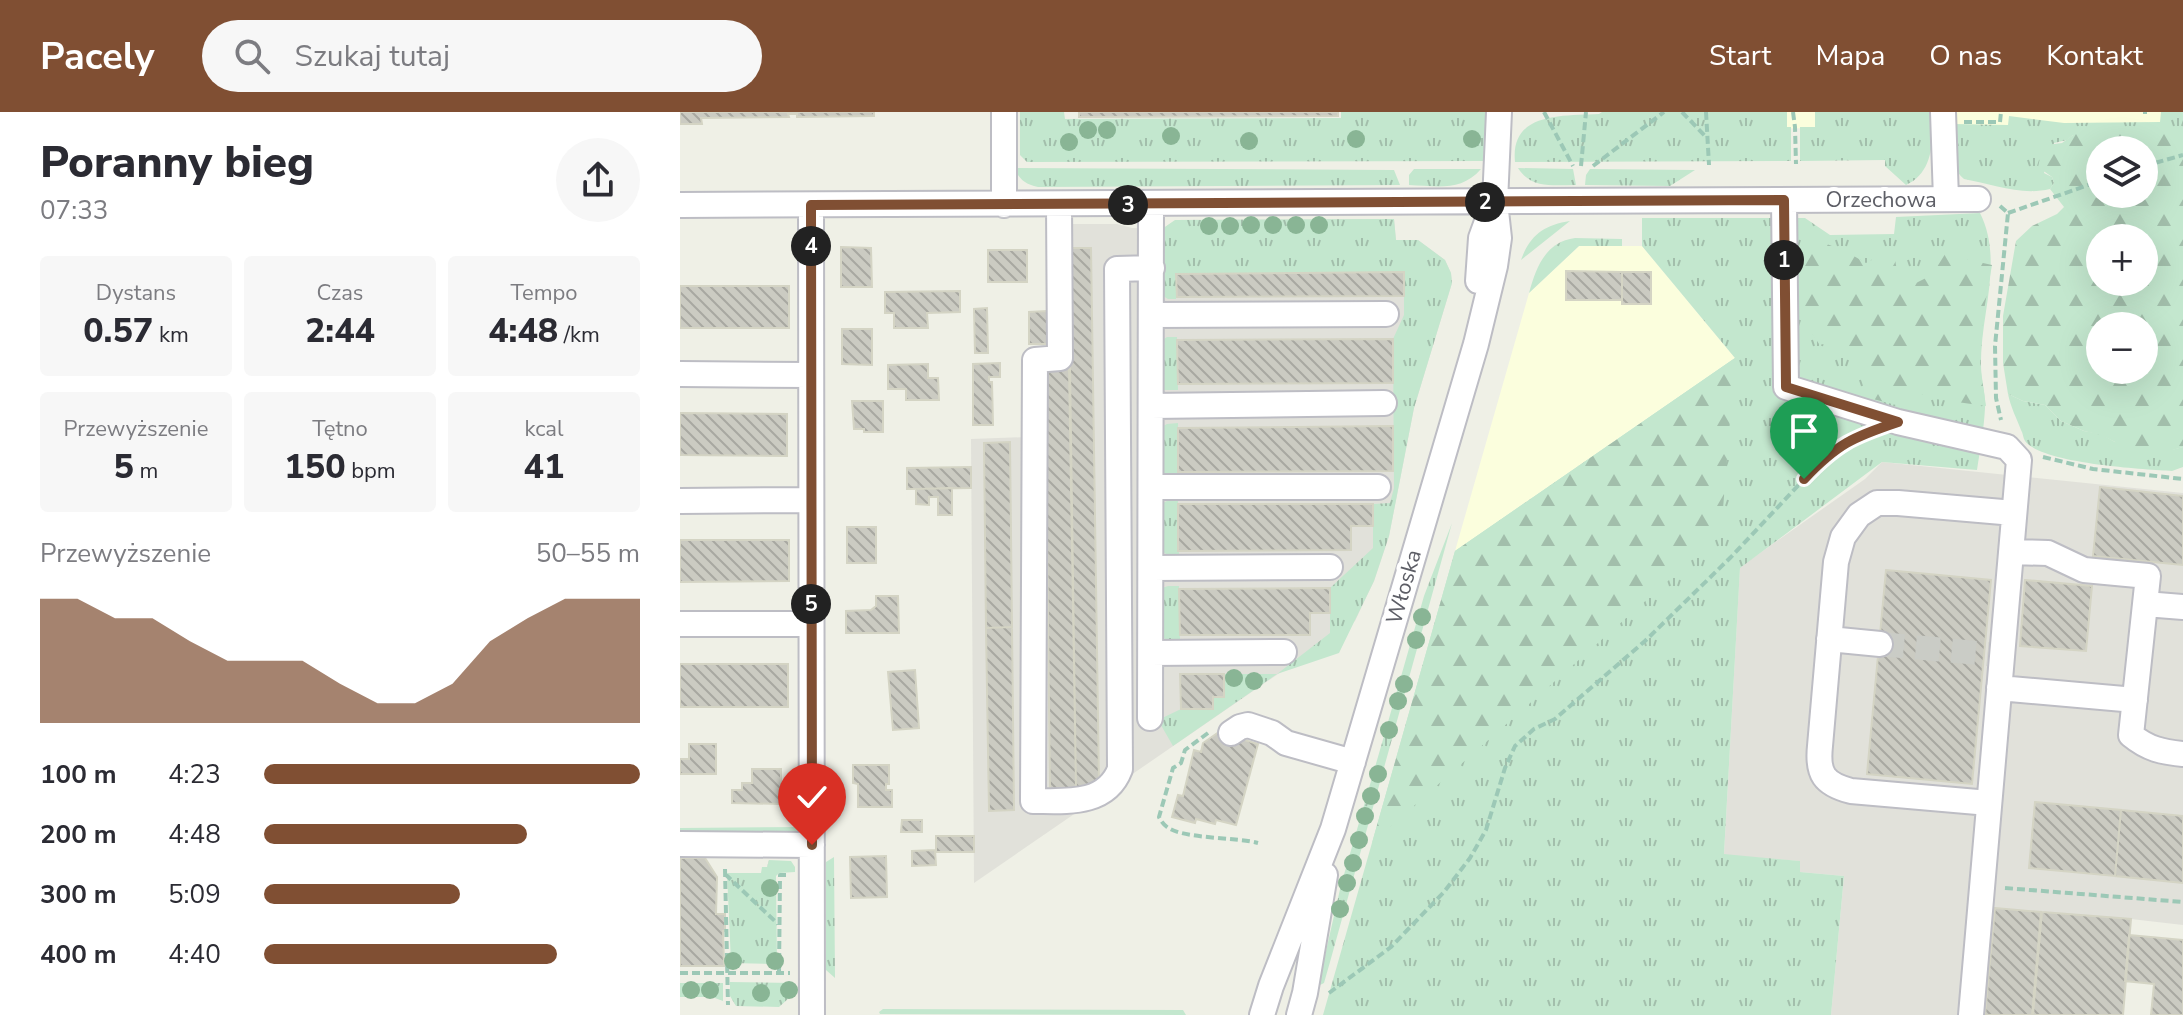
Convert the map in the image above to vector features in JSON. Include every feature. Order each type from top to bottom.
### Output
[{"type":"street","points":[[1004,112],[1004,205]]},
{"type":"street","name":"Włoska","points":[[1262,1015],[1333,829],[1476,344],[1481,238],[1495,202],[1499,112]]},
{"type":"street","points":[[1944,117],[1946,199]]},
{"type":"street","name":"Orzechowa","points":[[680,205],[1978,199]]},
{"type":"street","points":[[1784,200],[1786,387],[1898,422],[2007,447],[2019,460],[2011,552],[1995,654],[1999,688],[1971,1015]]},
{"type":"street","points":[[1150,718],[1151,204]]},
{"type":"street","points":[[811,205],[812,1015]]},
{"type":"street","points":[[1059,205],[1060,358],[1035,360],[1033,801],[1089,799],[1108,787],[1120,769],[1117,269],[1152,268]]},
{"type":"street","points":[[1151,315],[1386,314]]},
{"type":"street","points":[[680,374],[811,375]]},
{"type":"street","points":[[1151,406],[1384,403]]},
{"type":"street","points":[[1151,487],[1378,487]]},
{"type":"street","points":[[680,501],[811,500]]},
{"type":"street","points":[[1989,803],[1851,791],[1836,787],[1824,778],[1818,762],[1836,562],[1843,537],[1859,515],[1877,503],[2014,513]]},
{"type":"street","points":[[2011,552],[2048,553],[2084,570],[2148,576],[2131,735],[2144,746],[2183,754]]},
{"type":"street","points":[[1151,568],[1330,567]]},
{"type":"street","points":[[2145,604],[2183,607]]},
{"type":"street","points":[[680,624],[811,624]]},
{"type":"street","points":[[1829,639],[1880,644]]},
{"type":"street","points":[[1151,653],[1284,652]]},
{"type":"street","points":[[1999,688],[2135,700]]},
{"type":"street","points":[[1220,732],[1248,725],[1272,733],[1286,743],[1353,762]]},
{"type":"street","name":"Włoska","points":[[1299,1015],[1313,954],[1333,829]]},
{"type":"street","points":[[680,844],[812,845]]},
{"type":"path","points":[[1544,112],[1573,166]]},
{"type":"path","points":[[1581,166],[1586,112]]},
{"type":"path","points":[[1593,166],[1664,112]]},
{"type":"path","points":[[1682,112],[1709,140]]},
{"type":"path","points":[[1706,112],[1709,165]]},
{"type":"path","points":[[1793,112],[1796,164]]},
{"type":"path","points":[[1944,117],[2000,122],[2001,112]]},
{"type":"path","points":[[2158,162],[2183,155]]},
{"type":"path","points":[[2008,213],[2086,186]]},
{"type":"path","points":[[1978,199],[1993,201],[2008,213]]},
{"type":"path","points":[[2008,213],[1995,346],[1996,398],[2007,447],[2093,469],[2183,479]]},
{"type":"path","points":[[1324,996],[1391,947],[1436,901],[1470,858],[1486,830],[1515,746],[1534,729],[1555,719],[1680,609],[1824,458],[1846,442],[1898,422]]},
{"type":"path","points":[[1220,732],[1185,750],[1181,763],[1173,768],[1160,820],[1168,829],[1190,835],[1258,843]]},
{"type":"path","points":[[725,862],[728,1005]]},
{"type":"path","points":[[725,874],[780,926]]},
{"type":"path","points":[[779,973],[780,875],[799,875]]},
{"type":"path","points":[[1982,886],[2183,902]]},
{"type":"path","points":[[680,973],[812,973]]},
{"type":"shaded area","points":[[1724,112],[2183,112],[2183,129],[1724,129]]},
{"type":"shaded area","points":[[1394,219],[1396,240],[1418,240],[1445,260],[1452,283],[1414,408],[1389,536],[1374,581],[1355,621],[974,883],[971,439],[1027,437],[1053,346],[1068,224],[1117,224],[1162,229],[1176,220]]},
{"type":"shaded area","points":[[1579,246],[1642,246],[1735,358],[1455,551],[1529,293]]},
{"type":"shaded area","points":[[1882,462],[2183,493],[2183,925],[1995,908],[1985,1015],[1831,1015],[1844,876],[1800,872],[1799,861],[1724,855],[1740,567],[1865,479]]},
{"type":"green space","points":[[1020,112],[1064,112],[1065,119],[1341,118],[1341,112],[1488,112],[1484,161],[1027,162],[1020,155]]},
{"type":"green space","points":[[1602,112],[1787,112],[1787,127],[1791,127],[1791,161],[1515,162],[1516,146],[1521,134],[1530,125],[1555,117]]},
{"type":"green space","points":[[1815,112],[1931,112],[1932,144],[1927,163],[1922,172],[1906,185],[1885,166],[1885,160],[1800,161],[1800,127],[1815,127]]},
{"type":"green space","points":[[2161,112],[2183,112],[2183,129],[2073,129],[2073,135],[2067,140],[2054,143],[2044,173],[2052,177],[2054,183],[2050,189],[2017,190],[1964,179],[1954,161],[1954,124],[2008,125],[2009,116],[2064,123],[2160,122]]},
{"type":"green space","points":[[2073,129],[2183,129],[2183,447],[2138,460],[2122,454],[2115,442],[2061,421],[2045,405],[2023,401],[2008,394],[2003,363],[2003,316],[2016,241],[2032,226],[2057,214],[2064,207],[2050,189],[2054,183],[2052,177],[2038,167],[2046,145],[2062,143],[2073,135]]},
{"type":"green space","points":[[1014,168],[1394,170],[1400,185],[1038,187],[1023,181]]},
{"type":"green space","points":[[1518,168],[1573,169],[1576,185],[1536,183]]},
{"type":"green space","points":[[1414,169],[1481,169],[1465,181],[1439,186],[1409,185],[1409,175]]},
{"type":"green space","points":[[1590,169],[1695,170],[1670,186],[1585,185]]},
{"type":"green space","points":[[1980,213],[1987,231],[1991,269],[1982,346],[1981,371],[1985,397],[1977,470],[1882,462],[1740,568],[1724,854],[1800,861],[1800,872],[1844,876],[1831,1015],[1323,1015],[1455,551],[1735,358],[1642,246],[1642,218],[1805,218],[1830,235],[1894,234],[1896,217]]},
{"type":"green space","points":[[1394,219],[1396,240],[1418,240],[1445,260],[1452,283],[1414,408],[1389,536],[1374,581],[1339,653],[1277,674],[1330,633],[1330,588],[1373,548],[1373,504],[1390,503],[1394,488],[1393,339],[1404,315],[1404,273],[1177,274],[1176,299],[1168,299],[1163,296],[1162,229],[1175,220]]},
{"type":"green space","points":[[1570,221],[1521,260],[1539,233],[1553,225]]},
{"type":"green space","points":[[1575,238],[1622,239],[1622,246],[1579,246],[1529,293],[1543,258],[1556,245]]},
{"type":"green space","points":[[1811,238],[1866,263],[1883,254],[1895,259],[1898,277],[1916,283],[1932,275],[1947,251],[1992,265],[1984,310],[1980,366],[1986,406],[1935,399],[1913,391],[1896,405],[1873,399],[1858,374],[1847,346],[1819,344],[1797,310],[1797,250]]},
{"type":"green space","points":[[1167,337],[1177,337],[1178,390],[1164,390],[1161,387],[1161,341]]},
{"type":"green space","points":[[1735,358],[1721,534],[1372,843],[1455,551]]},
{"type":"green space","points":[[2008,394],[2023,401],[2045,405],[2061,421],[2115,442],[2171,450],[2183,447],[2183,467],[2172,471],[2094,464],[2035,449],[2024,440]]},
{"type":"green space","points":[[1178,423],[1178,476],[1167,476],[1161,473],[1160,428]]},
{"type":"green space","points":[[1178,501],[1179,555],[1161,551],[1161,504]]},
{"type":"green space","points":[[1452,523],[1324,983],[1318,986],[1341,885],[1424,596]]},
{"type":"green space","points":[[1179,586],[1180,639],[1167,640],[1162,637],[1162,588]]},
{"type":"green space","points":[[1224,674],[1277,674],[1173,746],[1158,720],[1181,709],[1213,709],[1213,697],[1224,696]]},
{"type":"green space","points":[[801,827],[801,831],[788,836],[680,836],[680,828]]},
{"type":"green space","points":[[834,857],[835,978],[826,970],[826,862]]},
{"type":"green space","points":[[769,860],[791,861],[795,867],[795,872],[776,876],[777,964],[731,963],[727,873],[761,873]]},
{"type":"green space","points":[[730,982],[794,983],[789,998],[779,1007],[736,1006],[730,996]]},
{"type":"green space","points":[[680,983],[723,983],[723,1001],[712,997],[680,997]]},
{"type":"green space","points":[[883,1009],[1183,1010],[1186,1015],[880,1014]]},
{"type":"building","points":[[680,112],[874,112],[874,116],[797,117],[797,114],[788,114],[789,117],[701,118],[702,124],[680,124]]},
{"type":"building","points":[[1079,112],[1338,112],[1338,116],[1079,117]]},
{"type":"building","points":[[841,247],[871,248],[872,287],[841,287]]},
{"type":"building","points":[[1067,248],[1091,248],[1099,785],[1076,789]]},
{"type":"building","points":[[988,250],[1027,250],[1027,282],[988,282]]},
{"type":"building","points":[[1566,271],[1622,272],[1622,300],[1566,300]]},
{"type":"building","points":[[1404,272],[1404,296],[1177,297],[1176,274]]},
{"type":"building","points":[[1622,272],[1651,272],[1651,304],[1622,304]]},
{"type":"building","points":[[680,286],[789,286],[789,328],[680,328]]},
{"type":"building","points":[[960,291],[960,312],[927,313],[928,328],[894,328],[894,313],[885,313],[885,292]]},
{"type":"building","points":[[987,308],[988,353],[975,353],[974,309]]},
{"type":"building","points":[[1047,311],[1047,344],[1029,344],[1029,312]]},
{"type":"building","points":[[842,329],[872,329],[872,365],[842,364]]},
{"type":"building","points":[[1393,339],[1393,383],[1178,384],[1177,340]]},
{"type":"building","points":[[1000,363],[1000,377],[989,377],[989,382],[992,382],[993,425],[973,425],[973,364]]},
{"type":"building","points":[[928,364],[928,378],[938,378],[939,400],[906,400],[906,389],[888,389],[888,365]]},
{"type":"building","points":[[1045,365],[1070,365],[1076,789],[1050,789]]},
{"type":"building","points":[[852,401],[883,401],[883,432],[854,429]]},
{"type":"building","points":[[680,413],[787,414],[787,456],[680,455]]},
{"type":"building","points":[[1393,426],[1393,471],[1178,472],[1178,428]]},
{"type":"building","points":[[1010,442],[1012,627],[986,628],[984,443]]},
{"type":"building","points":[[971,467],[971,488],[907,489],[907,468]]},
{"type":"building","points":[[2100,487],[2183,496],[2183,565],[2093,556]]},
{"type":"building","points":[[952,488],[952,515],[938,515],[938,497],[929,497],[929,505],[916,504],[916,489]]},
{"type":"building","points":[[1178,504],[1373,504],[1373,526],[1351,526],[1351,550],[1178,551]]},
{"type":"building","points":[[847,527],[876,527],[876,563],[847,563]]},
{"type":"building","points":[[680,540],[789,540],[789,581],[680,582]]},
{"type":"building","points":[[1886,570],[1991,580],[1972,784],[1867,774]]},
{"type":"building","points":[[2025,580],[2092,586],[2086,651],[2020,646]]},
{"type":"building","points":[[1330,588],[1330,613],[1310,613],[1310,635],[1180,635],[1179,589]]},
{"type":"building","points":[[876,596],[898,596],[899,633],[846,633],[846,611],[871,610],[876,606]]},
{"type":"building","points":[[1012,627],[1014,810],[989,811],[986,628]]},
{"type":"building","points":[[680,664],[788,664],[788,707],[680,707]]},
{"type":"building","points":[[915,670],[919,728],[893,730],[888,672]]},
{"type":"building","points":[[1180,674],[1224,674],[1224,697],[1213,697],[1213,709],[1181,709]]},
{"type":"building","points":[[1226,727],[1234,737],[1258,744],[1236,825],[1196,819],[1195,823],[1172,817],[1178,795],[1183,796],[1194,750],[1201,752],[1203,743]]},
{"type":"building","points":[[689,744],[716,744],[716,774],[680,774],[680,759],[689,759]]},
{"type":"building","points":[[853,765],[889,765],[886,790],[892,790],[892,807],[858,807],[858,784],[853,783]]},
{"type":"building","points":[[752,769],[781,769],[781,782],[786,782],[785,791],[781,791],[781,804],[732,803],[732,790],[742,790],[742,783],[752,783]]},
{"type":"building","points":[[2035,802],[2121,810],[2115,876],[2029,868]]},
{"type":"building","points":[[2121,810],[2183,816],[2183,883],[2115,876]]},
{"type":"building","points":[[902,820],[922,820],[922,832],[901,832]]},
{"type":"building","points":[[936,836],[974,836],[974,852],[936,852]]},
{"type":"building","points":[[935,850],[936,865],[912,866],[912,851]]},
{"type":"building","points":[[886,856],[887,897],[851,898],[850,857]]},
{"type":"building","points":[[680,858],[705,858],[717,877],[716,914],[725,914],[724,966],[680,966]]},
{"type":"building","points":[[1995,908],[2041,912],[2032,1015],[1985,1015]]},
{"type":"building","points":[[2042,912],[2131,919],[2123,1015],[2033,1015]]},
{"type":"building","points":[[2129,935],[2183,940],[2183,1015],[2151,1015],[2154,984],[2125,981]]},
{"type":"tunnel","points":[[1880,644],[1988,654]]},
{"type":"route","points":[[812,845],[811,205],[1784,200],[1786,387],[1898,422],[1846,442],[1824,458],[1804,479]]}]
